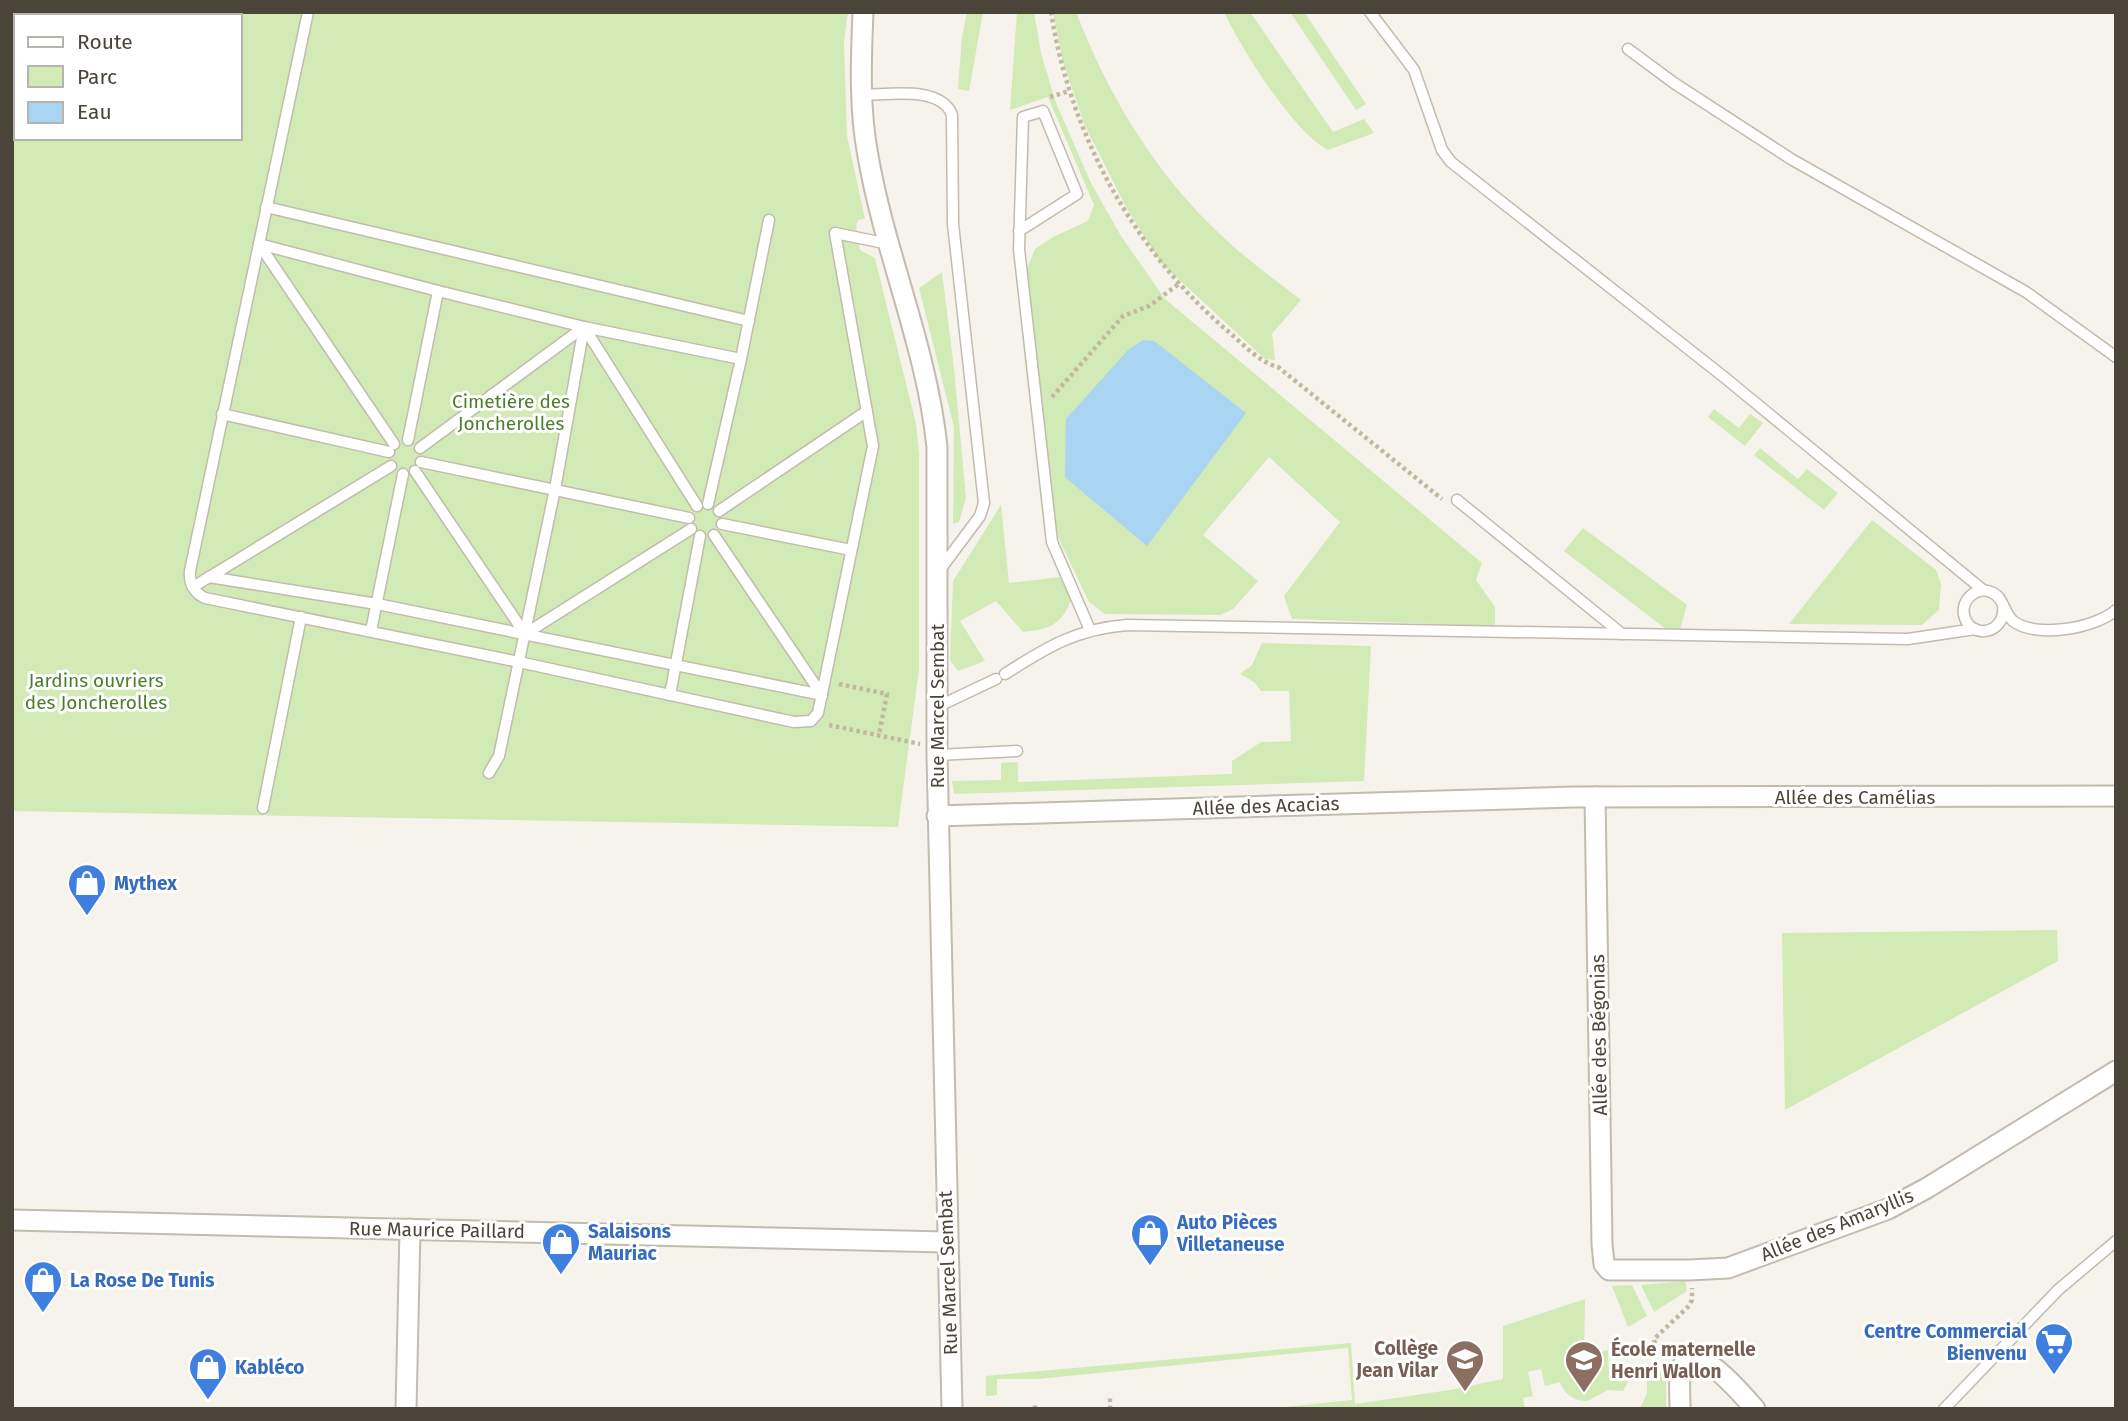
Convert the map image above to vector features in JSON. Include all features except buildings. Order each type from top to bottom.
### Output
[{"type":"street","name":"Rue Marcel Sembat","points":[[863,12],[862,95],[868,156],[935,424],[937,447],[937,816],[952,1409]]},
{"type":"street","name":"Allée des Camélias","points":[[1595,797],[2116,796]]},
{"type":"street","name":"Allée des Acacias","points":[[937,816],[1595,797]]},
{"type":"street","name":"Allée des Bégonias","points":[[1595,797],[1602,1244],[1604,1264],[1609,1270]]},
{"type":"street","name":"Allée des Amaryllis","points":[[1609,1270],[1728,1268],[1888,1209],[1927,1188],[2116,1071]]},
{"type":"street","name":"Rue Maurice Paillard","points":[[12,1220],[947,1242]]},
{"type":"street","points":[[406,1409],[410,1229]]},
{"type":"street","points":[[1680,1409],[1678,1362],[1691,1361],[1707,1361],[1755,1409]]},
{"type":"lane","points":[[308,12],[190,571],[196,593],[205,598],[794,722],[811,721],[818,713],[873,446],[835,233],[889,244]]},
{"type":"lane","points":[[1370,12],[1414,70],[1441,150],[1451,162],[1746,394],[1983,590],[1994,593],[2012,620],[2039,630],[2098,622],[2116,610]]},
{"type":"lane","points":[[1628,49],[1674,83],[1791,159],[2026,292],[2116,357]]},
{"type":"lane","points":[[862,95],[933,96],[950,109],[953,124],[953,224],[984,503],[980,516],[937,574]]},
{"type":"lane","points":[[1019,231],[1077,194],[1043,111],[1023,117],[1019,231],[1019,249],[1052,542],[1090,629]]},
{"type":"lane","points":[[266,207],[749,321]]},
{"type":"lane","points":[[708,504],[769,220]]},
{"type":"lane","points":[[259,243],[584,327],[741,359]]},
{"type":"lane","points":[[259,243],[392,448],[391,466]]},
{"type":"lane","points":[[408,440],[438,291]]},
{"type":"lane","points":[[420,448],[584,327]]},
{"type":"lane","points":[[489,773],[499,757],[555,489],[584,327]]},
{"type":"lane","points":[[584,327],[697,506]]},
{"type":"lane","points":[[719,511],[867,411]]},
{"type":"lane","points":[[222,414],[392,448],[408,440]]},
{"type":"lane","points":[[408,440],[420,448]]},
{"type":"lane","points":[[391,466],[403,474],[415,471],[421,462],[420,448]]},
{"type":"lane","points":[[421,462],[555,489],[690,523],[700,536],[670,695]]},
{"type":"lane","points":[[193,587],[391,466]]},
{"type":"lane","points":[[415,471],[525,634]]},
{"type":"lane","points":[[371,631],[403,474]]},
{"type":"lane","points":[[1457,500],[1622,634]]},
{"type":"lane","points":[[697,506],[708,504],[719,511],[722,524],[714,535],[700,536]]},
{"type":"lane","points":[[525,634],[690,523],[697,506]]},
{"type":"lane","points":[[722,524],[851,550]]},
{"type":"lane","points":[[714,535],[822,695]]},
{"type":"lane","points":[[209,577],[377,604],[822,695]]},
{"type":"lane","points":[[1975,629],[1966,621],[1964,608],[1968,597],[1983,590]]},
{"type":"lane","points":[[936,707],[1001,676],[1051,645],[1090,629],[1127,625],[1908,639],[1975,629],[1987,631],[1999,625],[2003,618],[2003,605]]},
{"type":"lane","points":[[262,808],[301,617]]},
{"type":"lane","points":[[937,752],[1017,751]]},
{"type":"lane","points":[[1944,1409],[2058,1290],[2116,1241]]},
{"type":"path","points":[[1051,12],[1060,61],[1069,91],[1099,164],[1149,246],[1219,324],[1259,358],[1278,367],[1444,500],[1457,500]]},
{"type":"path","points":[[1037,414],[1122,316],[1149,306],[1180,283]]},
{"type":"path","points":[[824,681],[887,694],[879,735]]},
{"type":"path","points":[[811,721],[879,735],[937,752]]},
{"type":"path","points":[[1678,1362],[1656,1350],[1654,1339],[1689,1306],[1693,1296],[1690,1281]]},
{"type":"path","points":[[1110,1398],[1110,1409]]},
{"type":"green space","name":"Cimetière des Joncherolles","points":[[12,12],[848,12],[844,42],[847,136],[865,219],[858,220],[856,225],[860,250],[875,258],[916,424],[919,454],[919,669],[898,827],[12,811]]},
{"type":"green space","points":[[967,12],[983,12],[969,91],[958,89]]},
{"type":"green space","points":[[1017,12],[1034,12],[1041,53],[1056,103],[1091,183],[1121,236],[1165,299],[1482,563],[1476,580],[1495,607],[1495,626],[1292,619],[1284,596],[1340,522],[1269,457],[1203,535],[1258,581],[1233,609],[1220,615],[1105,614],[1089,602],[1056,533],[1025,273],[1035,249],[1053,237],[1088,221],[1094,205],[1048,97],[1010,110]]},
{"type":"green space","points":[[1053,12],[1076,12],[1119,103],[1155,160],[1176,187],[1231,244],[1301,300],[1272,334],[1275,360],[1265,359],[1161,263],[1126,207],[1085,126],[1063,62]]},
{"type":"green space","points":[[1224,12],[1250,12],[1333,132],[1364,119],[1374,133],[1328,150],[1314,140],[1299,126],[1269,88]]},
{"type":"green space","points":[[1290,12],[1304,12],[1366,104],[1356,110]]},
{"type":"green space","points":[[942,272],[966,498],[959,522],[953,524],[954,427],[919,288]]},
{"type":"green space","points":[[1714,409],[1739,428],[1750,414],[1763,423],[1745,446],[1708,417]]},
{"type":"green space","points":[[1760,448],[1798,479],[1807,469],[1838,493],[1824,510],[1754,455]]},
{"type":"green space","points":[[1001,505],[1009,583],[1060,577],[1071,600],[1058,621],[1040,629],[1023,632],[996,601],[960,621],[985,661],[958,671],[950,660],[953,581]]},
{"type":"green space","points":[[1872,520],[1936,570],[1941,584],[1939,610],[1922,625],[1789,624]]},
{"type":"green space","points":[[1583,528],[1687,605],[1680,629],[1666,629],[1564,551]]},
{"type":"green space","points":[[1262,643],[1371,646],[1364,781],[954,794],[952,781],[1001,780],[1001,763],[1018,762],[1018,782],[1232,774],[1232,761],[1261,742],[1291,741],[1289,691],[1261,691],[1254,682],[1240,674],[1252,665]]},
{"type":"green space","points":[[2057,930],[2058,961],[1785,1110],[1782,933]]},
{"type":"green space","points":[[1685,1281],[1687,1291],[1654,1312],[1641,1285]]},
{"type":"green space","points":[[1632,1285],[1647,1316],[1628,1327],[1612,1286]]},
{"type":"green space","points":[[1585,1299],[1584,1357],[1608,1350],[1609,1372],[1629,1371],[1628,1382],[1623,1391],[1608,1390],[1587,1401],[1570,1396],[1560,1382],[1545,1386],[1541,1369],[1528,1372],[1533,1396],[1523,1398],[1525,1409],[1266,1409],[1352,1400],[1348,1348],[1038,1379],[997,1379],[997,1395],[986,1396],[986,1376],[1351,1343],[1355,1404],[1450,1390],[1503,1379],[1503,1326]]},
{"type":"green space","points":[[1647,1371],[1666,1371],[1666,1409],[1640,1409],[1647,1393]]},
{"type":"water","points":[[1143,340],[1154,341],[1246,413],[1147,546],[1065,477],[1066,419],[1128,350]]},
{"type":"place","name":"Mythex","points":[[87,917]]},
{"type":"place","name":"Auto Pièces Villetaneuse","points":[[1150,1267]]},
{"type":"place","name":"Salaisons Mauriac","points":[[561,1276]]},
{"type":"place","name":"La Rose De Tunis","points":[[43,1314]]},
{"type":"place","name":"Centre Commercial Bienvenu","points":[[2054,1376]]},
{"type":"place","name":"Collège Jean Vilar","points":[[1465,1393]]},
{"type":"place","name":"École maternelle Henri Wallon","points":[[1584,1394]]},
{"type":"place","name":"Kabléco","points":[[208,1401]]},
{"type":"park label","name":"Jardins ouvriers des Joncherolles","points":[[96,691]]}]
